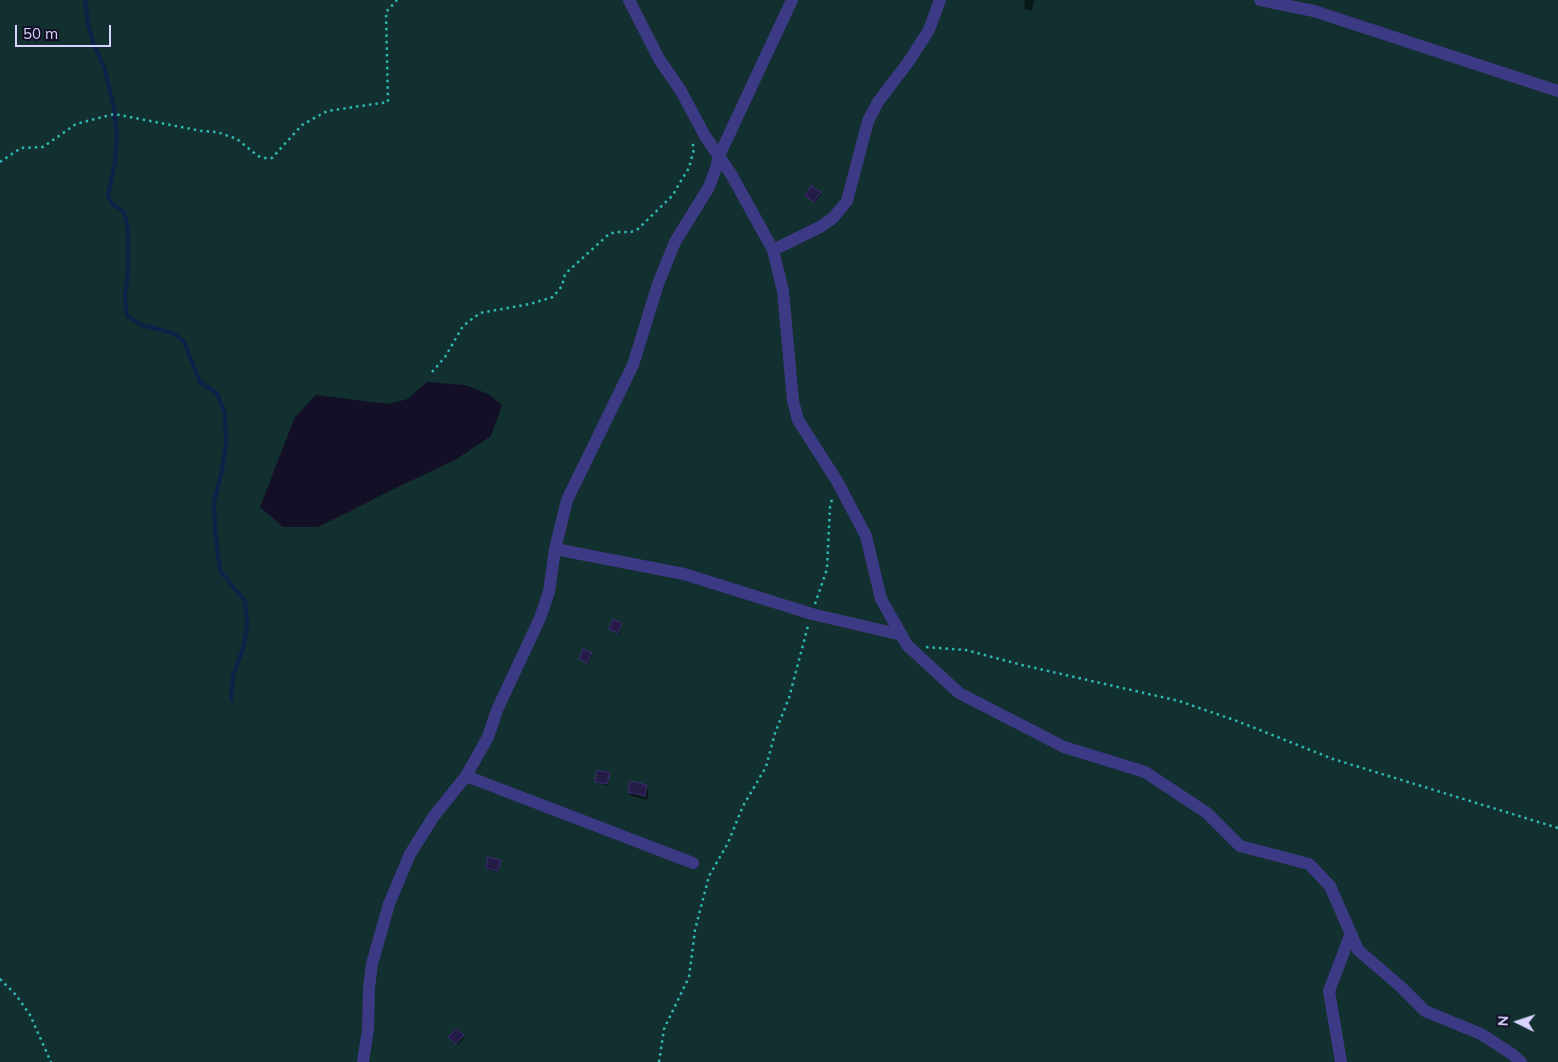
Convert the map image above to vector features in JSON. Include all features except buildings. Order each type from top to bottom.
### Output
[{"type":"street","points":[[629,0],[653,48],[681,91],[705,136],[731,174],[773,250],[783,291],[793,401],[798,420],[837,481],[866,536],[881,599],[905,640],[959,693],[1064,747],[1145,772],[1207,813],[1240,846],[1309,864],[1330,886],[1358,950],[1401,987],[1425,1011],[1481,1034],[1521,1062]]},
{"type":"street","points":[[364,1062],[372,964],[389,904],[410,854],[434,816],[466,776],[480,754],[497,710],[540,618],[549,592],[555,549],[567,500],[632,365],[658,284],[675,242],[709,187],[719,156],[792,0]]},
{"type":"street","points":[[773,250],[820,227],[833,218],[847,201],[868,121],[878,102],[909,62],[928,30],[940,0]]},
{"type":"street","points":[[1260,0],[1314,11],[1558,91]]},
{"type":"street","points":[[555,549],[684,574],[812,614],[905,640]]},
{"type":"street","points":[[466,776],[693,863]]},
{"type":"street","points":[[1341,1062],[1329,991],[1351,933]]},
{"type":"path","points":[[0,162],[21,148],[42,147],[76,124],[114,114],[202,131],[217,132],[237,139],[258,156],[272,158],[302,125],[327,111],[388,102],[386,12],[397,0]]},
{"type":"path","points":[[432,372],[445,357],[463,326],[480,313],[530,304],[553,297],[562,286],[565,274],[609,234],[631,232],[638,229],[673,195],[689,168],[694,149],[692,139]]},
{"type":"path","points":[[659,1062],[664,1029],[688,977],[695,930],[709,876],[728,843],[743,806],[766,766],[775,733],[789,698],[812,614],[827,569],[830,506],[837,481]]},
{"type":"path","points":[[905,640],[966,650],[1022,665],[1179,701],[1237,721],[1333,759],[1558,828]]},
{"type":"path","points":[[0,978],[16,995],[30,1015],[51,1062]]},
{"type":"green space","points":[[0,0],[1558,0],[1558,1062],[0,1062]],"holes":[[[427,382],[465,385],[488,394],[502,405],[491,436],[455,460],[317,527],[283,527],[260,507],[295,417],[316,395],[388,404],[408,399]]]},
{"type":"waterway","points":[[85,0],[88,24],[94,45],[105,70],[114,108],[117,137],[115,163],[108,196],[112,204],[124,212],[128,229],[128,274],[125,295],[127,316],[142,325],[173,333],[184,342],[200,382],[217,393],[225,414],[226,442],[222,471],[214,502],[215,528],[220,571],[245,601],[247,625],[244,646],[233,676],[231,700]]}]
